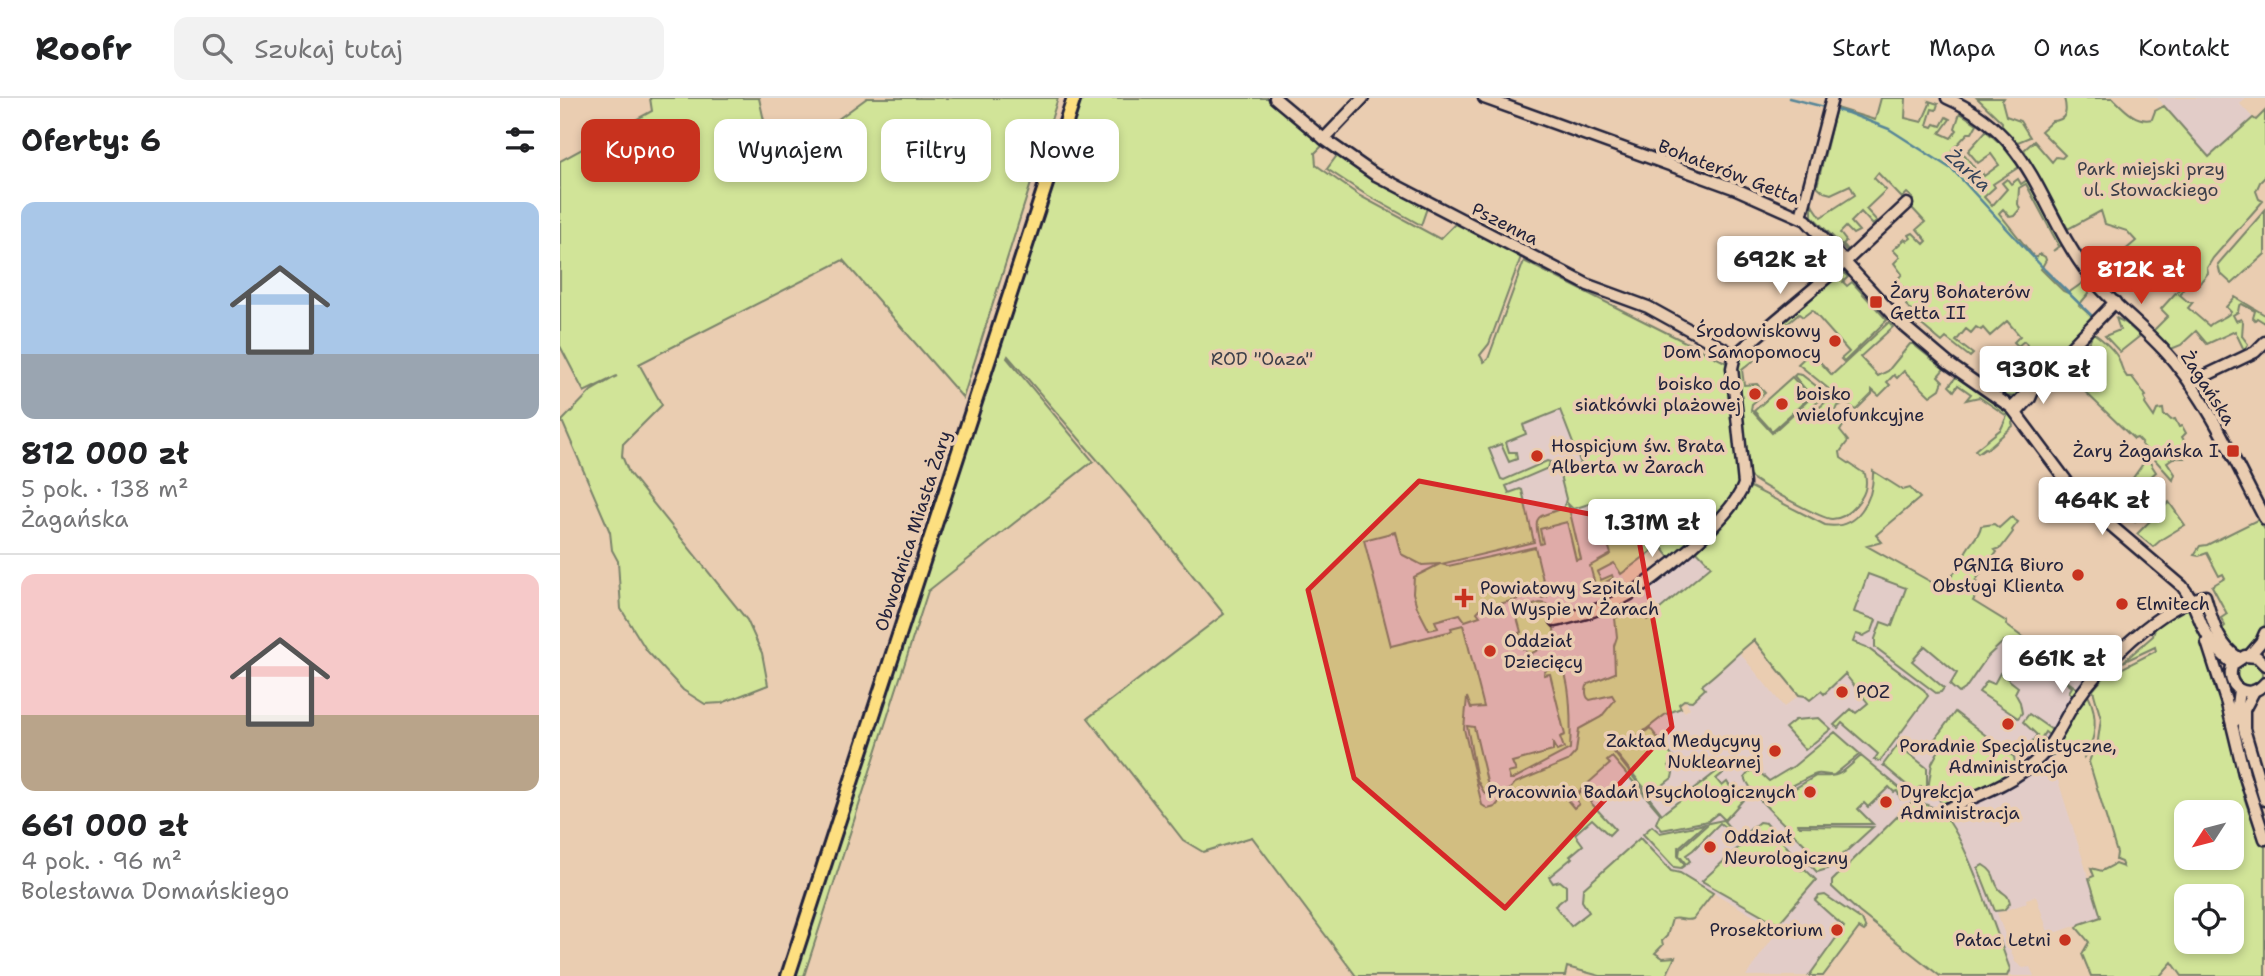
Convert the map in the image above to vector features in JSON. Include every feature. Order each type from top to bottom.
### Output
[{"type":"main road","name":"Obwodnica Miasta Żary","points":[[788,976],[1074,98]]},
{"type":"street","name":"Pszenna","points":[[1275,98],[1324,139],[1374,174],[1588,285],[1648,307],[1735,355]]},
{"type":"street","points":[[1324,139],[1363,98]]},
{"type":"street","name":"Bohaterów Getta","points":[[1484,98],[1736,189],[1801,217],[1812,225],[1913,334],[1949,364],[2014,410],[2080,499],[2174,577],[2192,599],[2202,626],[2215,648],[2240,660]]},
{"type":"street","name":"Żagańska","points":[[1952,99],[1987,120],[2007,138],[2027,165],[2082,264],[2115,302],[2169,356],[2190,383],[2265,519]]},
{"type":"street","points":[[1801,217],[1830,105]]},
{"type":"street","points":[[1556,621],[1597,611],[1625,597],[1676,559],[1718,521],[1738,498],[1744,484],[1732,368],[1735,355],[1845,262],[1907,204]]},
{"type":"street","points":[[2014,410],[2038,380],[2115,302]]},
{"type":"street","points":[[2190,383],[2255,352],[2265,342]]},
{"type":"street","name":"Bohaterów Getta","points":[[2192,599],[2205,596],[2221,640],[2228,651],[2240,660]]},
{"type":"street","points":[[1945,810],[2029,767],[2042,756],[2081,694],[2111,657],[2146,629],[2192,599]]},
{"type":"street","points":[[2202,626],[2265,839]]},
{"type":"street","points":[[2234,736],[2239,690],[2232,681],[2231,670],[2261,642],[2265,633]]},
{"type":"street","points":[[2264,664],[2265,649]]},
{"type":"street","points":[[2240,660],[2257,657],[2264,664]]},
{"type":"street","points":[[2239,690],[2261,687]]},
{"type":"street","points":[[2261,687],[2244,710],[2244,729],[2265,800]]},
{"type":"highlighted area","points":[[1419,481],[1636,523],[1672,727],[1505,908],[1354,778],[1308,590]]},
{"type":"shaded area","points":[[2157,98],[2246,98],[2240,104],[2255,120],[2209,157]]},
{"type":"shaded area","name":"Powiatowy Szpital Na Wyspie w Żarach","points":[[1553,393],[1582,464],[1561,474],[1567,500],[1574,509],[1595,502],[1617,568],[1632,588],[1693,547],[1711,566],[1646,620],[1614,622],[1617,637],[1614,646],[1615,673],[1588,684],[1586,688],[1590,700],[1612,695],[1614,703],[1601,717],[1580,728],[1576,752],[1568,761],[1515,783],[1495,807],[1488,809],[1482,805],[1470,759],[1464,729],[1467,699],[1451,631],[1391,647],[1361,529]]},
{"type":"shaded area","points":[[1865,545],[2005,625],[2055,661],[2076,663],[2103,678],[2087,697],[2089,742],[2051,758],[2101,917],[2049,935],[2036,896],[2026,899],[2027,903],[1997,913],[2015,962],[2023,968],[2030,967],[2034,976],[2007,976],[2010,969],[1968,858],[1951,825],[1940,811],[1848,862],[1876,891],[1809,976],[1746,976],[1778,930],[1680,873],[1671,872],[1569,959],[1533,839],[1612,751],[1624,746],[1667,713],[1681,708],[1685,712],[1690,708],[1685,699],[1739,652],[1784,707],[1799,695],[1805,696]]},
{"type":"green space","points":[[650,98],[759,98],[764,119],[714,119],[714,182],[867,182],[867,119],[838,119],[867,98],[1058,98],[1051,119],[1005,119],[1005,182],[1031,182],[963,398],[843,260],[639,364],[662,405],[623,444],[622,456],[629,473],[747,620],[762,653],[768,685],[722,703],[705,704],[683,690],[647,651],[621,609],[618,561],[612,550],[610,532],[562,421],[591,391],[617,376],[584,392],[560,346],[560,161],[581,150],[581,182],[700,182],[700,119],[637,119],[652,111]]},
{"type":"green space","name":"ROD \"Oaza\"","points":[[1080,98],[1271,98],[1324,144],[1315,153],[1316,165],[1360,196],[1440,239],[1460,219],[1522,254],[1489,344],[1480,355],[1484,362],[1488,359],[1524,261],[1727,363],[1739,486],[1716,519],[1671,559],[1660,545],[1621,574],[1614,563],[1597,572],[1601,580],[1612,575],[1613,578],[1606,582],[1610,591],[1606,598],[1598,595],[1590,566],[1611,554],[1595,502],[1573,509],[1568,504],[1581,559],[1576,560],[1567,522],[1540,529],[1543,543],[1540,544],[1537,521],[1543,515],[1564,507],[1566,499],[1560,475],[1581,464],[1560,410],[1523,425],[1526,434],[1506,442],[1509,452],[1516,452],[1517,459],[1509,462],[1501,444],[1489,449],[1501,479],[1504,480],[1550,462],[1548,468],[1506,486],[1509,493],[1522,490],[1534,542],[1441,564],[1448,566],[1535,547],[1547,597],[1542,598],[1538,594],[1480,609],[1477,612],[1480,616],[1465,621],[1460,614],[1435,621],[1438,628],[1429,630],[1413,593],[1414,577],[1440,564],[1422,565],[1401,554],[1395,532],[1364,540],[1391,646],[1452,631],[1451,628],[1463,625],[1484,707],[1471,708],[1467,697],[1464,729],[1482,805],[1488,809],[1495,807],[1515,783],[1568,761],[1576,752],[1579,729],[1601,717],[1615,700],[1612,695],[1590,700],[1586,690],[1588,684],[1615,673],[1615,618],[1634,609],[1647,620],[1711,566],[1693,547],[1751,487],[1825,525],[1836,526],[1855,518],[1861,511],[1867,502],[1873,482],[1873,471],[1903,490],[1910,488],[1920,498],[1876,535],[1882,542],[1867,546],[1942,588],[1958,568],[1957,563],[1964,557],[1981,526],[1994,524],[1999,528],[2011,517],[2018,522],[1975,581],[1981,586],[1973,601],[2007,622],[2006,625],[2055,661],[2064,662],[2057,674],[2078,689],[2073,696],[2069,692],[2072,687],[2014,643],[2004,641],[1988,656],[1965,689],[1959,693],[1950,685],[1957,673],[1925,646],[1912,661],[1944,688],[1936,693],[1875,647],[1881,622],[1892,626],[1906,588],[1868,574],[1854,612],[1876,620],[1872,631],[1863,636],[1856,634],[1853,642],[1866,647],[1924,690],[1928,696],[1880,761],[1874,760],[1878,754],[1842,723],[1838,728],[1834,725],[1851,709],[1856,713],[1868,703],[1845,674],[1824,694],[1821,691],[1810,700],[1799,695],[1754,640],[1702,685],[1705,689],[1692,701],[1684,700],[1679,704],[1681,708],[1666,714],[1613,751],[1662,814],[1724,766],[1727,770],[1716,779],[1722,786],[1727,782],[1731,788],[1736,785],[1743,800],[1725,820],[1718,813],[1708,821],[1662,830],[1656,823],[1660,813],[1612,757],[1607,761],[1610,764],[1568,801],[1574,808],[1579,804],[1575,798],[1581,792],[1615,829],[1609,835],[1592,819],[1575,834],[1583,845],[1549,877],[1553,883],[1560,881],[1566,886],[1566,897],[1555,906],[1571,926],[1589,912],[1582,901],[1583,889],[1640,838],[1671,871],[1680,873],[1713,893],[1693,919],[1672,919],[1667,936],[1662,941],[1663,945],[1655,953],[1663,958],[1675,957],[1666,976],[1600,976],[1567,967],[1565,976],[1356,976],[1252,837],[1203,852],[1183,840],[1088,718],[1224,614],[1136,505],[1008,356],[1093,461],[928,591],[804,976],[793,976],[1053,182],[1119,182],[1119,119],[1073,119]]},
{"type":"green space","points":[[1881,98],[1906,98],[1905,118],[1922,122],[1929,101],[1938,104],[1936,110],[1932,109],[1927,125],[1941,126],[1946,117],[1950,119],[1940,133],[1951,138],[1957,130],[1955,128],[1960,113],[1977,124],[1972,133],[1968,133],[1952,150],[1965,155],[1978,173],[1981,171],[1984,176],[1999,165],[1991,154],[1978,163],[1968,151],[1986,131],[2001,144],[2019,167],[1993,184],[1995,187],[1984,197],[1992,206],[2007,189],[2002,183],[2007,179],[2011,184],[2018,179],[2021,184],[2027,180],[2062,245],[2053,251],[2059,246],[2026,184],[2019,188],[2020,209],[2014,216],[2010,217],[2003,209],[1999,213],[2035,258],[2040,254],[2045,257],[2041,269],[2063,291],[2068,293],[2084,282],[2089,293],[2079,305],[2092,317],[2035,376],[2031,372],[2043,359],[2034,350],[2030,353],[2025,349],[2027,344],[2024,341],[2018,346],[2014,342],[2020,336],[2007,321],[1990,336],[1983,328],[1981,330],[1976,327],[1971,333],[1966,329],[1956,341],[1973,354],[1970,357],[1946,338],[1942,342],[1917,321],[1919,318],[1906,305],[1906,299],[1910,295],[1900,285],[1898,279],[1902,274],[1894,263],[1900,257],[1893,250],[1905,239],[1907,241],[1911,238],[1909,235],[1913,233],[1924,244],[1927,241],[1917,229],[1925,222],[1913,209],[1913,198],[1907,193],[1902,198],[1878,173],[1874,178],[1886,190],[1866,209],[1877,221],[1873,225],[1861,212],[1851,222],[1859,231],[1853,234],[1846,227],[1840,233],[1846,241],[1843,244],[1848,252],[1812,216],[1812,204],[1821,217],[1855,195],[1850,185],[1831,194],[1817,186],[1836,108],[1875,120]]},
{"type":"green space","points":[[1977,98],[2004,98],[2002,101],[2006,116],[2020,121],[2030,137],[2018,142],[2011,139],[2002,129],[2002,122]]},
{"type":"green space","name":"Park miejski przy ul. Słowackiego","points":[[2064,98],[2113,98],[2131,114],[2146,120],[2152,119],[2155,111],[2164,106],[2209,157],[2253,118],[2256,120],[2265,111],[2265,177],[2256,191],[2259,199],[2263,201],[2213,258],[2207,268],[2208,273],[2199,284],[2191,281],[2179,294],[2188,302],[2193,302],[2188,308],[2209,326],[2231,312],[2226,307],[2235,297],[2265,315],[2265,323],[2257,318],[2255,320],[2255,311],[2242,304],[2233,315],[2236,321],[2241,319],[2243,322],[2242,336],[2248,344],[2244,350],[2235,331],[2207,344],[2196,331],[2181,345],[2171,349],[2153,331],[2168,316],[2161,309],[2181,287],[2166,274],[2148,286],[2143,286],[2141,278],[2151,266],[2147,260],[2133,267],[2129,263],[2104,282],[2097,274],[2136,241],[2127,231],[2105,224],[2101,211],[2068,229],[2024,150],[2034,141],[2052,162],[2056,157],[2062,158],[2065,155],[2041,131],[2052,121],[2064,117]]},
{"type":"green space","points":[[1341,150],[1428,205],[1421,225],[1327,169]]},
{"type":"green space","points":[[2265,210],[2265,254],[2232,284],[2220,273],[2218,264]]},
{"type":"green space","points":[[1839,273],[1848,277],[1843,282],[1847,286],[1852,282],[1887,320],[1844,362],[1841,359],[1849,352],[1812,310],[1803,317],[1799,314],[1780,330],[1778,326]]},
{"type":"green space","points":[[2116,318],[2140,336],[2120,352],[2105,336],[2120,330]]},
{"type":"green space","points":[[1889,322],[1893,327],[1860,357],[1878,376],[1888,371],[1910,344],[1913,344],[1944,369],[1938,376],[1943,381],[1940,389],[1930,396],[1904,371],[1887,382],[1890,385],[1879,396],[1872,390],[1872,394],[1856,410],[1846,403],[1838,406],[1833,417],[1843,426],[1840,431],[1848,441],[1840,452],[1841,458],[1865,474],[1866,479],[1863,495],[1854,508],[1846,515],[1832,519],[1790,500],[1748,475],[1737,368],[1739,361],[1753,348],[1758,357],[1742,370],[1744,385],[1757,384],[1765,393],[1752,404],[1751,410],[1772,433],[1812,397],[1794,376],[1796,374],[1802,375],[1820,389],[1817,394],[1822,398],[1811,408],[1814,412],[1835,394],[1798,364],[1811,352],[1832,375]]},
{"type":"green space","points":[[2093,333],[2116,354],[2125,375],[2132,377],[2146,396],[2145,404],[2154,417],[2157,410],[2163,409],[2164,416],[2175,419],[2186,433],[2182,437],[2186,444],[2178,447],[2184,458],[2173,458],[2167,462],[2175,474],[2173,480],[2137,438],[2134,439],[2076,383],[2078,376],[2090,383],[2095,378],[2089,370],[2081,371],[2077,367],[2082,346],[2089,342]]},
{"type":"green space","points":[[1996,364],[2013,378],[2018,373],[2029,382],[2015,397],[2007,396],[1983,380]]},
{"type":"green space","name":"boisko wielofunkcyjne","points":[[1792,377],[1810,397],[1772,431],[1754,411]]},
{"type":"green space","points":[[1956,377],[2014,420],[2013,426],[1987,449],[1978,453],[1975,450],[2001,429],[2007,416],[1979,397],[1966,400],[1971,394],[1958,385],[1954,391],[1949,386]]},
{"type":"green space","points":[[2147,458],[2156,472],[2148,479],[2153,492],[2137,511],[2140,515],[2135,522],[2119,509],[2131,493],[2126,488]]},
{"type":"green space","points":[[2169,502],[2185,525],[2153,547],[2137,534]]},
{"type":"green space","points":[[2259,519],[2265,530],[2265,624],[2250,650],[2238,654],[2230,649],[2220,630],[2225,626],[2221,618],[2227,614],[2212,586],[2225,578],[2223,574],[2219,576],[2207,553],[2194,555],[2200,546]]},
{"type":"green space","points":[[1540,603],[1550,608],[1556,640],[1527,656],[1526,649],[1523,649],[1515,610],[1517,609],[1520,617],[1534,613],[1533,605]]},
{"type":"green space","points":[[2182,608],[2192,610],[2195,614],[2215,690],[2221,698],[2243,793],[2265,847],[2265,976],[2182,976],[2172,962],[2160,976],[2091,976],[2082,954],[2089,942],[2077,928],[2080,924],[2101,917],[2089,878],[2094,876],[2091,868],[2102,871],[2115,864],[2123,867],[2121,862],[2116,860],[2117,853],[2089,762],[2093,751],[2101,748],[2098,740],[2101,719],[2093,690],[2103,678],[2156,651],[2155,647],[2123,662],[2153,636],[2155,628]]},
{"type":"green space","points":[[2249,662],[2258,666],[2262,675],[2258,684],[2249,688],[2240,684],[2236,675],[2240,666]]},
{"type":"green space","points":[[1560,666],[1569,692],[1570,749],[1510,779],[1508,773],[1516,771],[1512,762],[1553,751],[1553,744],[1557,751],[1564,748],[1560,737],[1565,735],[1550,674],[1544,675],[1548,668]]},
{"type":"green space","points":[[2000,673],[2018,687],[2015,693],[2022,713],[2018,718],[1979,692],[1987,681],[1994,684]]},
{"type":"green space","points":[[2088,695],[2095,727],[2092,743],[2084,757],[2083,752],[2087,750],[2084,744],[2047,757],[2084,696]]},
{"type":"green space","points":[[1955,712],[2014,757],[2016,769],[1976,792],[1970,788],[1953,796],[1950,804],[1945,806],[1937,794],[1928,789],[1932,763],[1939,750],[1932,743]]},
{"type":"green space","points":[[2029,714],[2052,730],[2049,735],[2045,732],[2042,737],[2046,741],[2036,752],[2023,754],[2037,735],[2023,722]]},
{"type":"green space","points":[[1819,718],[1831,729],[1805,750],[1785,728],[1795,720]]},
{"type":"green space","points":[[1467,726],[1474,727],[1489,790],[1485,794],[1477,780]]},
{"type":"green space","points":[[1650,728],[1675,760],[1669,766],[1673,773],[1672,778],[1650,795],[1615,752],[1625,748]]},
{"type":"green space","points":[[1835,732],[1860,754],[1834,775],[1817,774],[1782,792],[1816,776],[1831,776],[1841,773],[1861,756],[1907,794],[1901,799],[1897,791],[1894,792],[1889,787],[1868,807],[1864,803],[1858,809],[1873,824],[1798,824],[1873,827],[1827,869],[1817,872],[1801,855],[1808,848],[1755,794],[1745,777],[1756,769],[1769,781],[1794,766]]},
{"type":"green space","points":[[1898,745],[1927,768],[1927,788],[1920,787],[1915,792],[1883,765]]},
{"type":"green space","points":[[1914,800],[1939,811],[1959,838],[2010,969],[2007,976],[1940,976],[1859,912],[1832,887],[1832,881]]},
{"type":"green space","points":[[1723,820],[1729,827],[1727,829],[1720,823],[1686,855],[1690,861],[1686,864],[1679,855],[1680,849],[1709,823]]},
{"type":"green space","points":[[1759,822],[1766,823],[1795,856],[1793,860],[1801,870],[1805,869],[1816,880],[1778,924],[1702,881],[1749,838],[1746,833]]},
{"type":"green space","points":[[1705,824],[1678,848],[1678,856],[1685,865],[1681,868],[1674,867],[1643,834],[1652,826],[1660,833]]},
{"type":"green space","points":[[1983,865],[1992,874],[1999,889],[2008,897],[2010,903],[2004,910],[1995,911],[1978,868]]},
{"type":"green space","points":[[1825,895],[1862,920],[1866,929],[1864,931],[1859,928],[1823,976],[1809,976],[1844,927],[1815,901],[1819,896]]},
{"type":"waterway","name":"Żarka","points":[[1789,98],[1848,113],[1889,129],[1953,170],[2045,270],[2092,316]]},
{"type":"place","name":"Żary Bohaterów Getta II","points":[[1876,302]]},
{"type":"place","name":"Środowiskowy Dom Samopomocy","points":[[1835,341]]},
{"type":"place","name":"boisko do siatkówki plażowej","points":[[1755,394]]},
{"type":"place","name":"boisko wielofunkcyjne","points":[[1782,404]]},
{"type":"place","name":"Żary Żagańska I","points":[[2233,451]]},
{"type":"place","name":"Hospicjum św. Brata Alberta w Żarach","points":[[1537,456]]},
{"type":"place","name":"PGNIG Biuro Obsługi Klienta","points":[[2078,575]]},
{"type":"place","name":"Powiatowy Szpital Na Wyspie w Żarach","points":[[1464,598]]},
{"type":"place","name":"Elmitech","points":[[2122,604]]},
{"type":"place","name":"Oddział Dziecięcy","points":[[1490,651]]},
{"type":"place","name":"POZ","points":[[1842,692]]},
{"type":"place","name":"Poradnie Specjalistyczne, Administracja","points":[[2008,724]]},
{"type":"place","name":"Zakład Medycyny Nuklearnej","points":[[1775,751]]},
{"type":"place","name":"Pracownia Badań Psychologicznych","points":[[1810,792]]},
{"type":"place","name":"Dyrekcja Administracja","points":[[1886,802]]},
{"type":"place","name":"Oddział Neurologiczny","points":[[1710,847]]},
{"type":"place","name":"Prosektorium","points":[[1837,930]]},
{"type":"place","name":"Pałac Letni","points":[[2065,940]]}]
